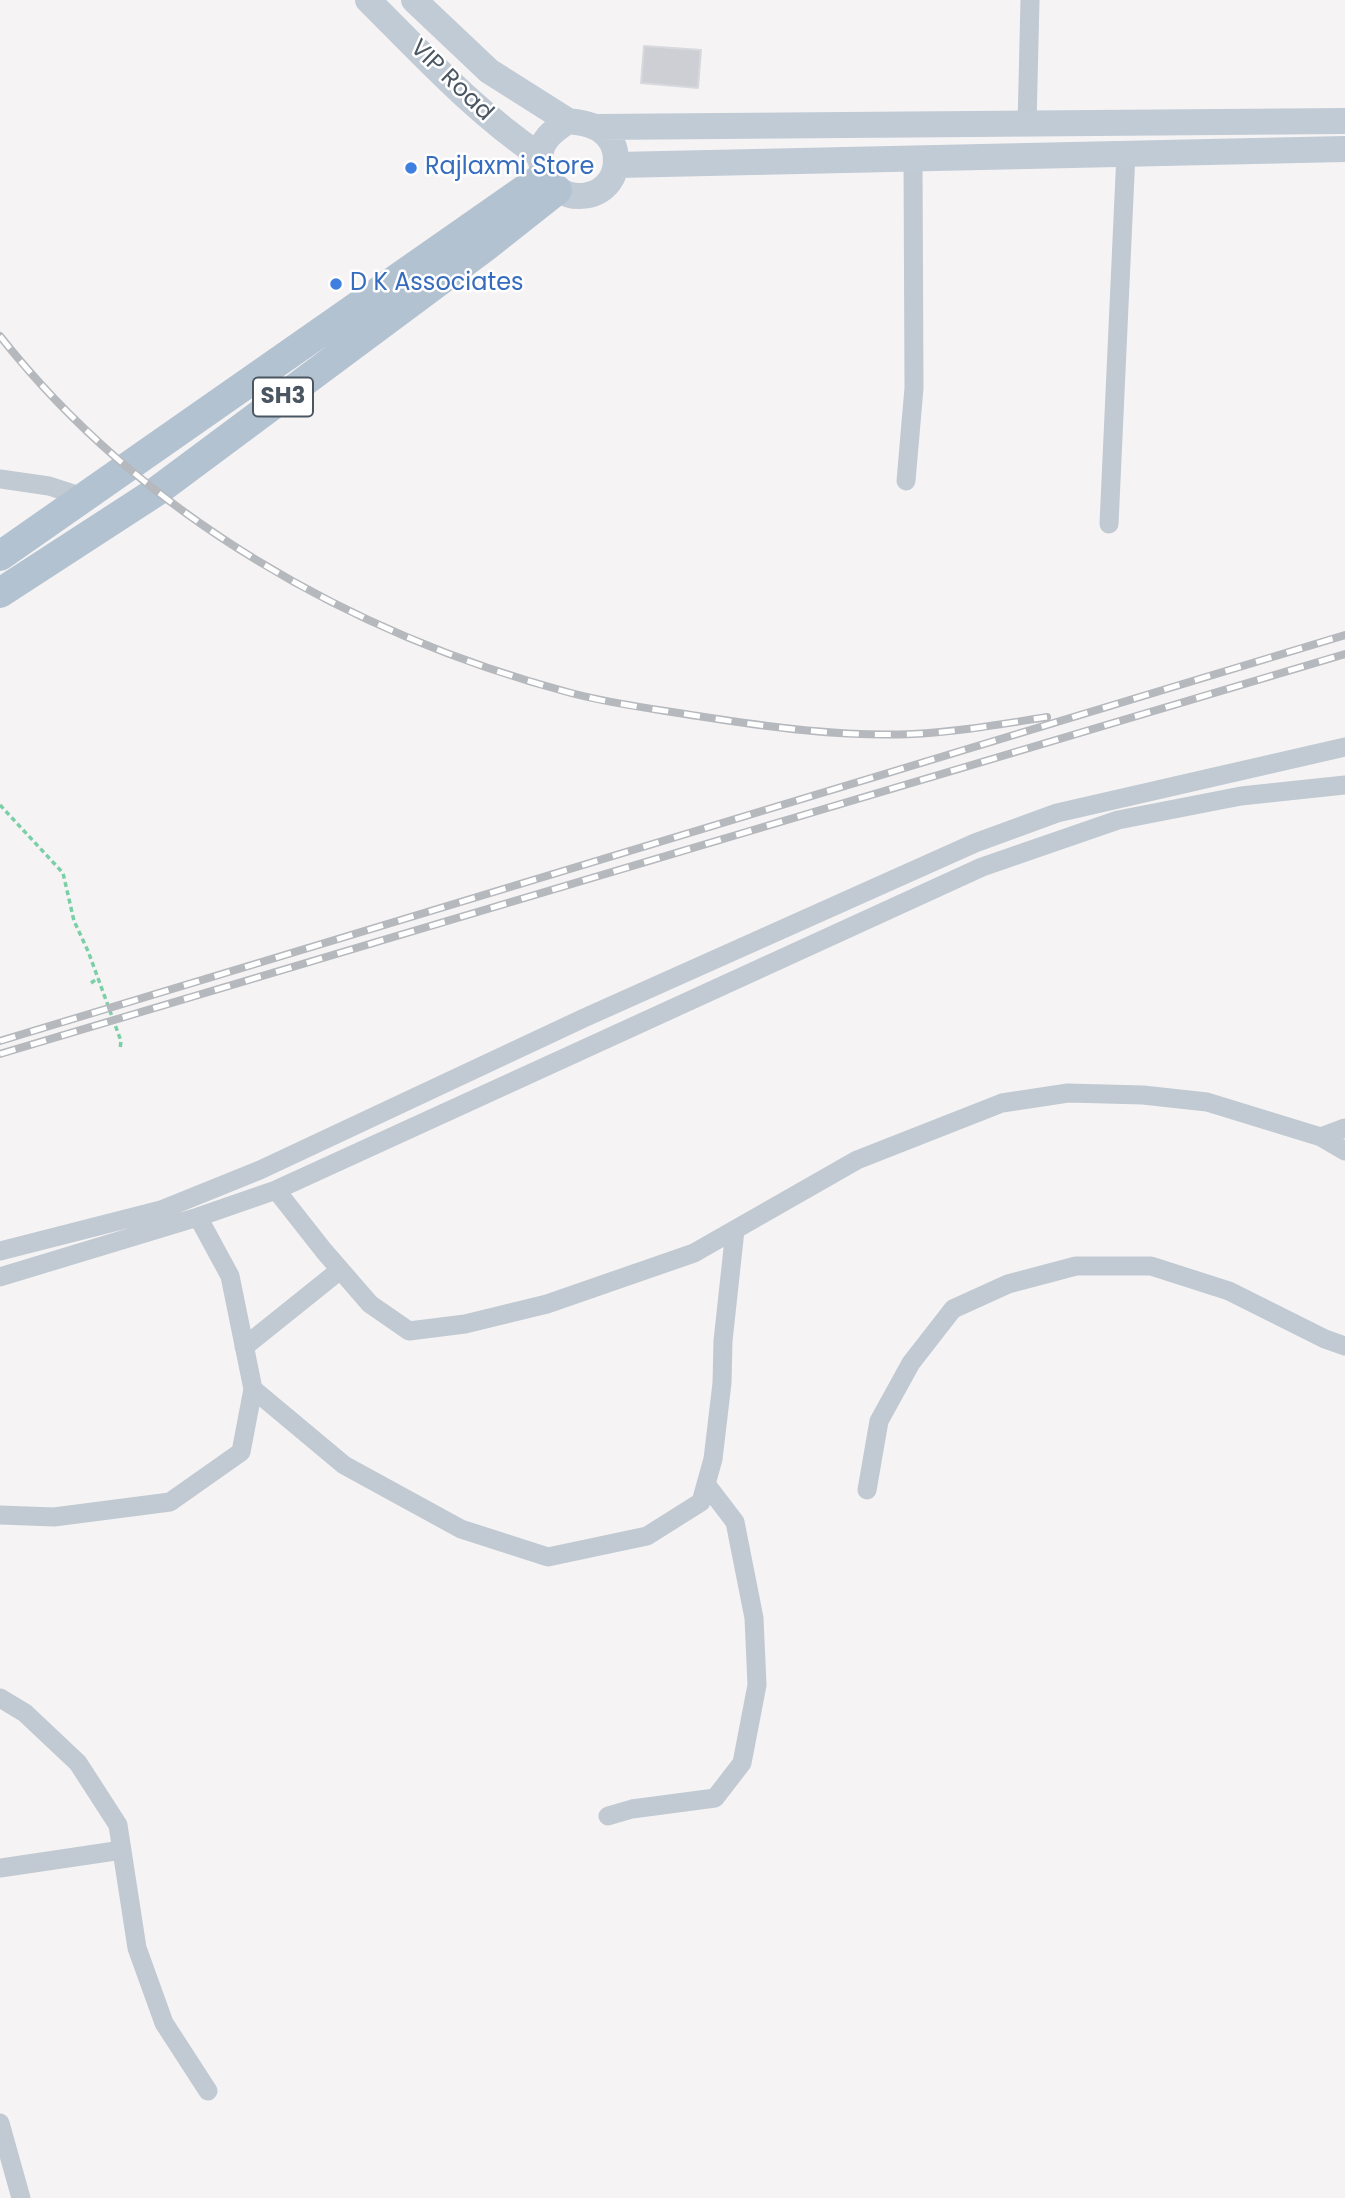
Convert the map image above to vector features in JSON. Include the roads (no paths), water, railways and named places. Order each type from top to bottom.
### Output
[{"type":"main road","name":"VIP Road","points":[[368,0],[547,174]]},
{"type":"main road","name":"VIP Road","points":[[414,0],[489,71],[568,121]]},
{"type":"main road","points":[[596,127],[613,142],[618,165],[610,182],[594,194],[575,197],[547,174],[548,134],[568,121],[596,127],[1345,121]]},
{"type":"main road","points":[[618,165],[1345,149]]},
{"type":"main road","name":"SH3","points":[[0,556],[547,174]]},
{"type":"main road","name":"SH3","points":[[0,593],[157,491],[485,247],[547,174]]},
{"type":"street","points":[[1027,125],[1030,0]]},
{"type":"street","points":[[1108,524],[1126,153]]},
{"type":"street","points":[[906,481],[914,388],[913,158]]},
{"type":"street","points":[[0,479],[49,486],[83,497]]},
{"type":"street","points":[[0,1251],[161,1210],[260,1170],[584,1018],[975,843],[1058,813],[1345,747]]},
{"type":"street","points":[[0,1277],[198,1217],[276,1190],[982,867],[1118,820],[1241,796],[1345,785]]},
{"type":"street","points":[[276,1190],[370,1304],[409,1331],[465,1324],[547,1304],[694,1254],[857,1160],[1002,1103],[1068,1093],[1143,1095],[1207,1102],[1321,1137],[1345,1151]]},
{"type":"street","points":[[1321,1137],[1345,1128]]},
{"type":"street","points":[[0,1515],[54,1517],[170,1502],[241,1452],[253,1388],[230,1276],[198,1217]]},
{"type":"street","points":[[253,1388],[344,1465],[461,1529],[548,1557],[647,1536],[701,1502],[713,1459],[735,1230]]},
{"type":"street","points":[[867,1490],[879,1421],[911,1363],[953,1309],[1008,1284],[1076,1266],[1151,1266],[1229,1291],[1325,1339],[1345,1346]]},
{"type":"street","points":[[244,1347],[340,1270]]},
{"type":"street","points":[[608,1816],[632,1809],[715,1798],[742,1763],[757,1685],[754,1618],[735,1522],[706,1484]]},
{"type":"street","points":[[0,1698],[25,1713],[78,1763],[118,1825],[137,1948],[164,2023],[208,2091]]},
{"type":"street","points":[[0,1868],[122,1850]]},
{"type":"street","points":[[0,2123],[21,2198]]},
{"type":"railway","points":[[0,336],[56,400],[118,459],[185,512],[256,560],[331,602],[409,638],[489,668],[602,700],[805,730],[913,734],[963,730],[1047,717]]},
{"type":"railway","points":[[0,1041],[1345,635]]},
{"type":"railway","points":[[0,1054],[1345,654]]},
{"type":"place","name":"Rajlaxmi Store","points":[[411,168]]},
{"type":"place","name":"D K Associates","points":[[336,284]]}]
